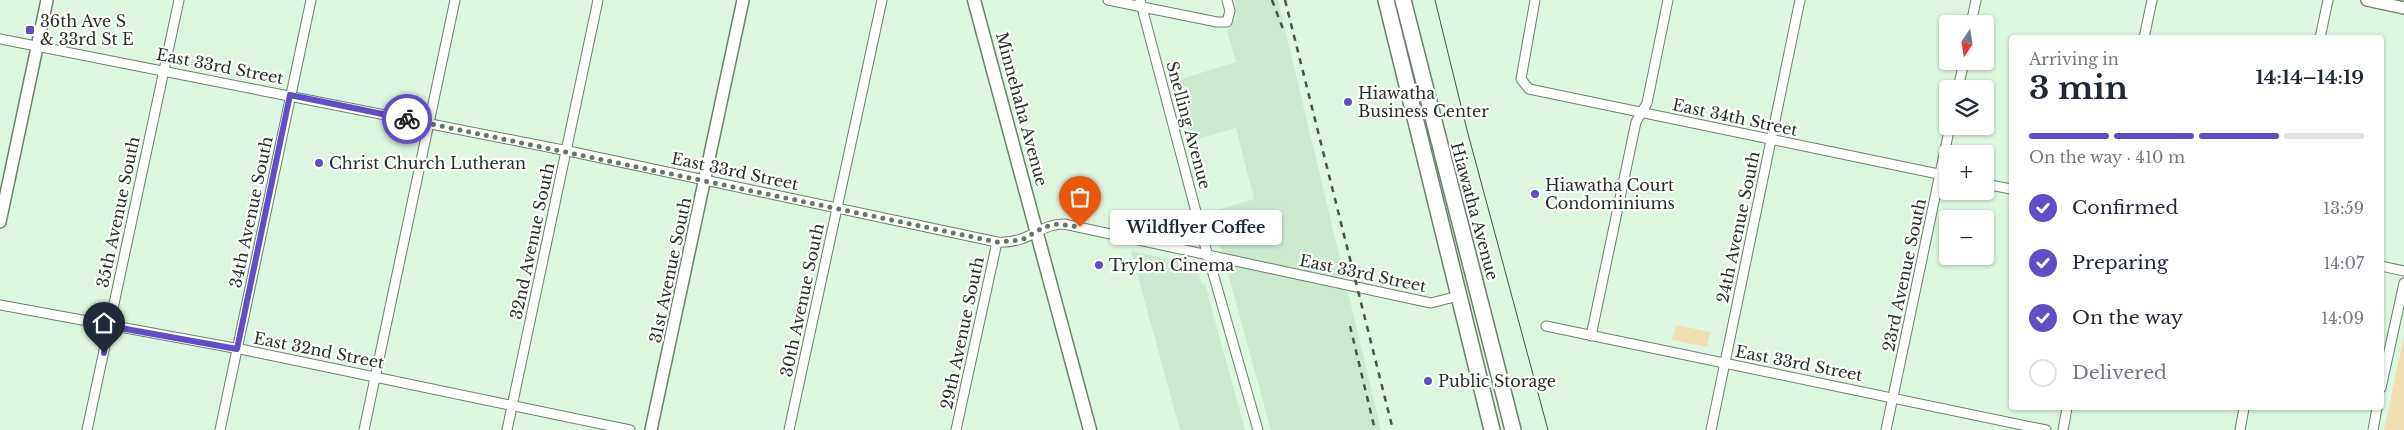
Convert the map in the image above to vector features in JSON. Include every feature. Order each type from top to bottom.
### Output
[{"type":"highway","points":[[1386,0],[1492,430]]},
{"type":"highway","name":"Hiawatha Avenue","points":[[1403,0],[1513,430]]},
{"type":"main road","name":"Minnehaha Avenue","points":[[974,0],[1090,430]]},
{"type":"street","points":[[0,222],[47,0]]},
{"type":"street","name":"35th Avenue South","points":[[87,430],[179,0]]},
{"type":"street","name":"34th Avenue South","points":[[220,430],[311,0]]},
{"type":"street","points":[[364,430],[455,0]]},
{"type":"street","name":"32nd Avenue South","points":[[506,430],[598,0]]},
{"type":"street","name":"31st Avenue South","points":[[651,430],[706,181],[743,0]]},
{"type":"street","name":"30th Avenue South","points":[[789,430],[882,0]]},
{"type":"street","points":[[1108,0],[1141,4],[1217,22],[1227,22],[1230,12],[1227,0]]},
{"type":"street","name":"East 34th Street","points":[[1535,0],[1521,79],[1529,89],[1939,174]]},
{"type":"street","points":[[1591,336],[1636,122],[1647,103],[1668,0]]},
{"type":"street","name":"24th Avenue South","points":[[1711,430],[1800,0]]},
{"type":"street","points":[[1973,15],[1976,0]]},
{"type":"street","points":[[2145,35],[2152,0]]},
{"type":"street","points":[[2321,35],[2328,0]]},
{"type":"street","points":[[2368,0],[2404,8]]},
{"type":"street","name":"Snelling Avenue","points":[[1141,4],[1208,254],[1258,430]]},
{"type":"street","name":"East 33rd Street","points":[[0,39],[567,151],[997,242],[1014,242],[1051,225],[1064,224],[1431,303],[1458,296]]},
{"type":"street","points":[[1994,186],[2009,189]]},
{"type":"street","name":"23rd Avenue South","points":[[1886,430],[1939,197]]},
{"type":"street","name":"29th Avenue South","points":[[956,430],[997,242]]},
{"type":"street","points":[[2384,267],[2404,271]]},
{"type":"street","points":[[2384,374],[2404,283]]},
{"type":"street","name":"East 32nd Street","points":[[0,305],[375,376],[630,430]]},
{"type":"street","name":"East 33rd Street","points":[[1546,326],[2046,430]]},
{"type":"street","points":[[2062,430],[2067,410]]},
{"type":"street","points":[[2240,430],[2244,410]]},
{"type":"street","points":[[2373,430],[2377,410]]},
{"type":"shaded area","points":[[1235,0],[1278,0],[1381,430],[1271,430],[1211,212],[1254,199],[1236,128],[1191,141],[1175,81],[1236,62],[1227,31],[1236,18]]},
{"type":"shaded area","points":[[1131,251],[1196,265],[1202,285],[1205,284],[1245,430],[1180,430]]},
{"type":"shaded area","points":[[1676,325],[1710,332],[1707,347],[1672,340]]},
{"type":"shaded area","points":[[2404,335],[2404,430],[2384,430]]},
{"type":"tram line","points":[[1435,0],[1467,130],[1548,430]]},
{"type":"railway","points":[[1272,0],[1283,29]]},
{"type":"railway","points":[[1285,0],[1393,430]]},
{"type":"railway","points":[[1350,326],[1375,430]]},
{"type":"way so far","points":[[407,119],[636,165],[997,242],[1022,240],[1051,225],[1064,224],[1080,227]]},
{"type":"place","name":"36th Ave S & 33rd St E","points":[[30,30]]},
{"type":"place","name":"Hiawatha Business Center","points":[[1348,102]]},
{"type":"place","name":"Christ Church Lutheran","points":[[319,163]]},
{"type":"place","name":"Hiawatha Court Condominiums","points":[[1535,194]]},
{"type":"place","name":"Wildflyer Coffee","points":[[1080,227]]},
{"type":"place","name":"Trylon Cinema","points":[[1099,265]]},
{"type":"place","name":"Public Storage","points":[[1428,381]]},
{"type":"route","points":[[104,353],[109,326],[237,349],[290,104],[290,95],[407,119]]}]
